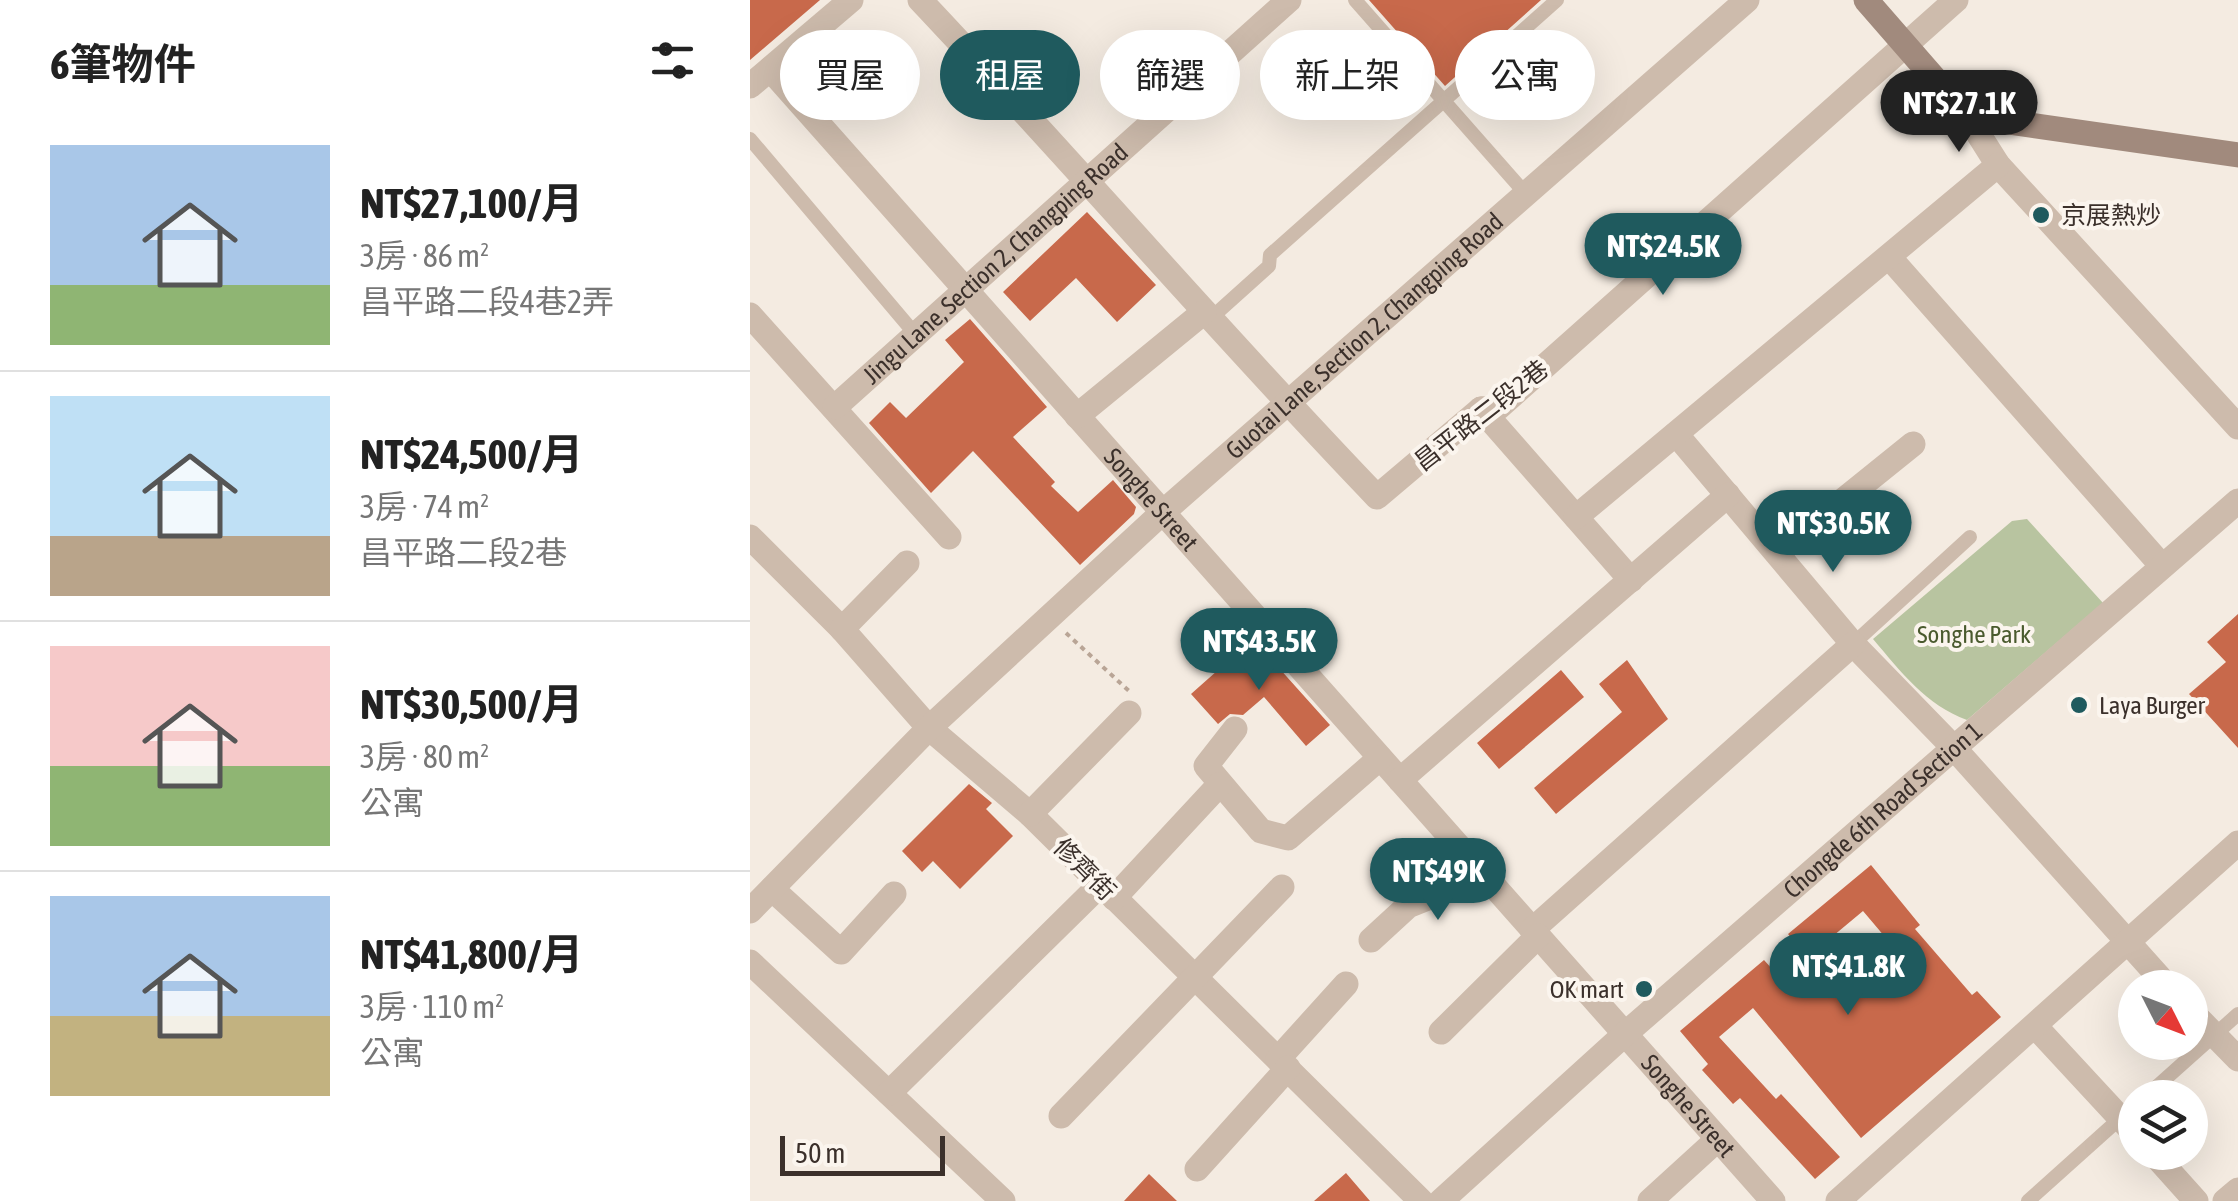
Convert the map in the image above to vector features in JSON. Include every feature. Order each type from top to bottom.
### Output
[{"type":"street","points":[[760,78],[850,0]]},
{"type":"street","points":[[920,0],[1088,178],[1287,404]]},
{"type":"street","name":"Jingu Lane, Section 2, Changping Road","points":[[834,407],[968,292],[1088,178],[1289,0]]},
{"type":"street","name":"Guotai Lane, Section 2, Changping Road","points":[[750,911],[929,728],[1162,513],[1747,0]]},
{"type":"street","points":[[1866,0],[1967,116],[1998,165],[2238,426]]},
{"type":"street","name":"昌平路二段2巷","points":[[1287,404],[1377,498],[1481,409],[1498,408],[1956,0]]},
{"type":"street","name":"Songhe Street","points":[[760,78],[968,292],[1773,1201]]},
{"type":"street","points":[[1967,116],[2238,155]]},
{"type":"street","points":[[1576,516],[1998,165]]},
{"type":"street","points":[[1889,257],[2162,566]]},
{"type":"street","points":[[750,315],[949,536]]},
{"type":"street","points":[[1077,416],[1207,316]]},
{"type":"street","points":[[1481,409],[1631,580]]},
{"type":"street","points":[[1676,434],[1853,644],[1954,748],[2152,970]]},
{"type":"street","points":[[1779,552],[1913,444]]},
{"type":"street","points":[[1400,780],[1728,496]]},
{"type":"street","name":"Chongde 6th Road Section 1","points":[[1441,1201],[1626,1034],[2238,501]]},
{"type":"street","name":"修齊街","points":[[750,537],[842,628],[929,728],[1030,814],[1421,1201]]},
{"type":"street","points":[[842,628],[908,562]]},
{"type":"street","points":[[1441,1032],[1535,933],[1853,644]]},
{"type":"street","points":[[1030,814],[1129,702]]},
{"type":"street","points":[[1235,729],[1206,766],[1260,831],[1288,838],[1380,758]]},
{"type":"street","points":[[889,1094],[1219,786]]},
{"type":"street","points":[[1838,1201],[2238,842]]},
{"type":"street","points":[[1371,940],[1408,906],[1485,876]]},
{"type":"street","points":[[1061,1116],[1282,887]]},
{"type":"street","points":[[772,889],[841,952],[894,894]]},
{"type":"street","points":[[750,962],[1003,1201]]},
{"type":"street","points":[[1197,1169],[1346,984]]},
{"type":"street","points":[[2035,1026],[2118,1108]]},
{"type":"street","points":[[2208,1029],[2238,1060]]},
{"type":"street","points":[[1650,1201],[1718,1140]]},
{"type":"street","points":[[2168,1170],[2196,1201]]},
{"type":"street","points":[[2225,1201],[2238,1190]]},
{"type":"lane","points":[[1355,0],[1526,194]]},
{"type":"lane","points":[[1207,316],[1269,266],[1270,255],[1558,0]]},
{"type":"lane","points":[[750,139],[916,334]]},
{"type":"lane","points":[[1599,231],[1641,281]]},
{"type":"lane","points":[[1853,644],[1970,537]]},
{"type":"lane","points":[[2164,1080],[2238,1014]]},
{"type":"lane","points":[[2028,1201],[2118,1130]]},
{"type":"path","points":[[1063,630],[1129,702]]},
{"type":"green space","name":"Songhe Park","points":[[2027,519],[2103,603],[1967,720],[1927,696],[1873,639],[2012,521]]},
{"type":"building","points":[[750,0],[820,0],[780,30],[780,34],[750,60]]},
{"type":"building","points":[[1369,0],[1541,0],[1508,30],[1455,30],[1455,77],[1445,86],[1435,75],[1435,30],[1396,30]]},
{"type":"building","points":[[1087,212],[1156,285],[1117,322],[1076,278],[1030,321],[1003,292]]},
{"type":"building","points":[[970,319],[1047,407],[1013,437],[1055,482],[1051,486],[1078,512],[1113,480],[1136,507],[1134,514],[1080,565],[973,451],[931,493],[869,423],[890,402],[906,418],[964,362],[945,340]]},
{"type":"building","points":[[2238,614],[2238,748],[2189,694],[2226,662],[2207,642]]},
{"type":"building","points":[[1253,639],[1330,725],[1306,746],[1264,697],[1243,715],[1230,714],[1218,724],[1191,694]]},
{"type":"building","points":[[1627,660],[1668,719],[1556,814],[1534,788],[1622,712],[1599,684]]},
{"type":"building","points":[[1561,670],[1584,697],[1499,769],[1477,743]]},
{"type":"building","points":[[969,784],[992,803],[986,809],[1013,836],[960,889],[933,861],[922,872],[902,851]]},
{"type":"building","points":[[1871,865],[1920,925],[1915,929],[1972,995],[1977,991],[2001,1017],[1861,1138],[1753,1008],[1719,1037],[1776,1099],[1781,1094],[1840,1157],[1815,1179],[1740,1098],[1733,1104],[1702,1070],[1708,1064],[1680,1031],[1764,960],[1791,990],[1816,968],[1788,934]],"holes":[[[1863,911],[1913,970],[1885,995],[1833,936]]]},
{"type":"building","points":[[1346,1173],[1370,1201],[1314,1201]]},
{"type":"building","points":[[1149,1174],[1177,1201],[1124,1201]]},
{"type":"place","name":"京展熱炒","points":[[2041,215]]},
{"type":"place","name":"Laya Burger","points":[[2079,705]]},
{"type":"place","name":"OK mart","points":[[1644,989]]}]
